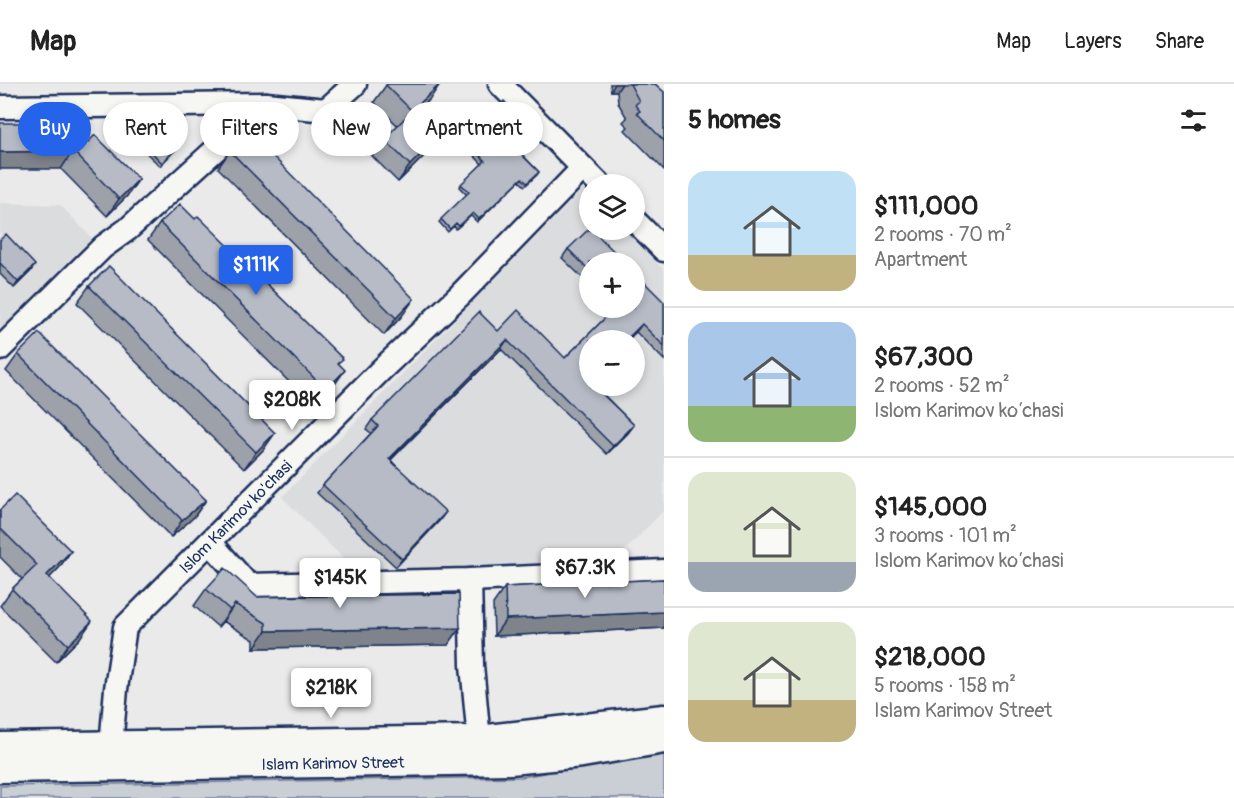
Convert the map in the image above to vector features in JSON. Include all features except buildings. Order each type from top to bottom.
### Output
[{"type":"main road","name":"Islam Karimov Street","points":[[0,747],[479,740],[664,719]]},
{"type":"main road","name":"Islam Karimov Street","points":[[0,768],[510,760],[582,753],[664,739]]},
{"type":"street","points":[[299,107],[326,110],[355,84]]},
{"type":"street","points":[[500,84],[589,174]]},
{"type":"street","points":[[0,107],[200,105]]},
{"type":"street","points":[[0,349],[103,247],[128,229],[209,156]]},
{"type":"street","name":"Islom Karimov ko'chasi","points":[[111,746],[116,689],[126,627],[460,295],[583,168]]},
{"type":"street","points":[[645,231],[664,250]]},
{"type":"street","points":[[210,542],[248,585],[470,580],[664,571]]},
{"type":"street","points":[[470,580],[472,664],[479,740]]},
{"type":"shaded area","points":[[579,193],[579,240],[635,240],[664,270],[664,510],[611,565],[357,572],[282,497]]},
{"type":"shaded area","points":[[0,203],[60,205],[92,238],[0,330]]},
{"type":"shaded area","points":[[664,753],[664,798],[0,798],[0,786],[521,777]]}]
